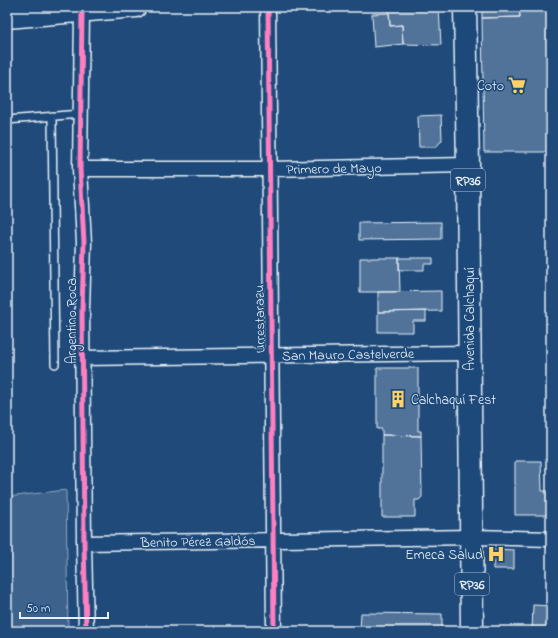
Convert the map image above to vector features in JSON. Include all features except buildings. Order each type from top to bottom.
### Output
[{"type":"main road","points":[[7,18],[136,7]]},
{"type":"main road","name":"Avenida Calchaquí","points":[[465,7],[468,165],[472,631]]},
{"type":"street","name":"Urrestarazu","points":[[268,7],[274,631]]},
{"type":"street","name":"Argentino Roca","points":[[82,12],[80,169],[84,243],[82,309],[86,631]]},
{"type":"street","name":"Primero de Mayo","points":[[80,169],[269,169],[468,165]]},
{"type":"street","name":"San Mauro Castelverde","points":[[83,358],[469,353]]},
{"type":"street","name":"Benito Pérez Galdós","points":[[84,543],[472,537],[551,539]]},
{"type":"lane","points":[[7,120],[80,114]]},
{"type":"lane","points":[[52,116],[55,364]]},
{"type":"shaded area","points":[[66,490],[68,631],[7,631],[7,497]]},
{"type":"cycle path","points":[[268,7],[274,631]]},
{"type":"cycle path","points":[[82,12],[80,169],[84,243],[82,309],[86,631]]},
{"type":"place","name":"Coto","points":[[517,85]]},
{"type":"place","name":"Calchaquí Fest","points":[[398,399]]},
{"type":"place","name":"Emeca Salud","points":[[496,554]]}]
